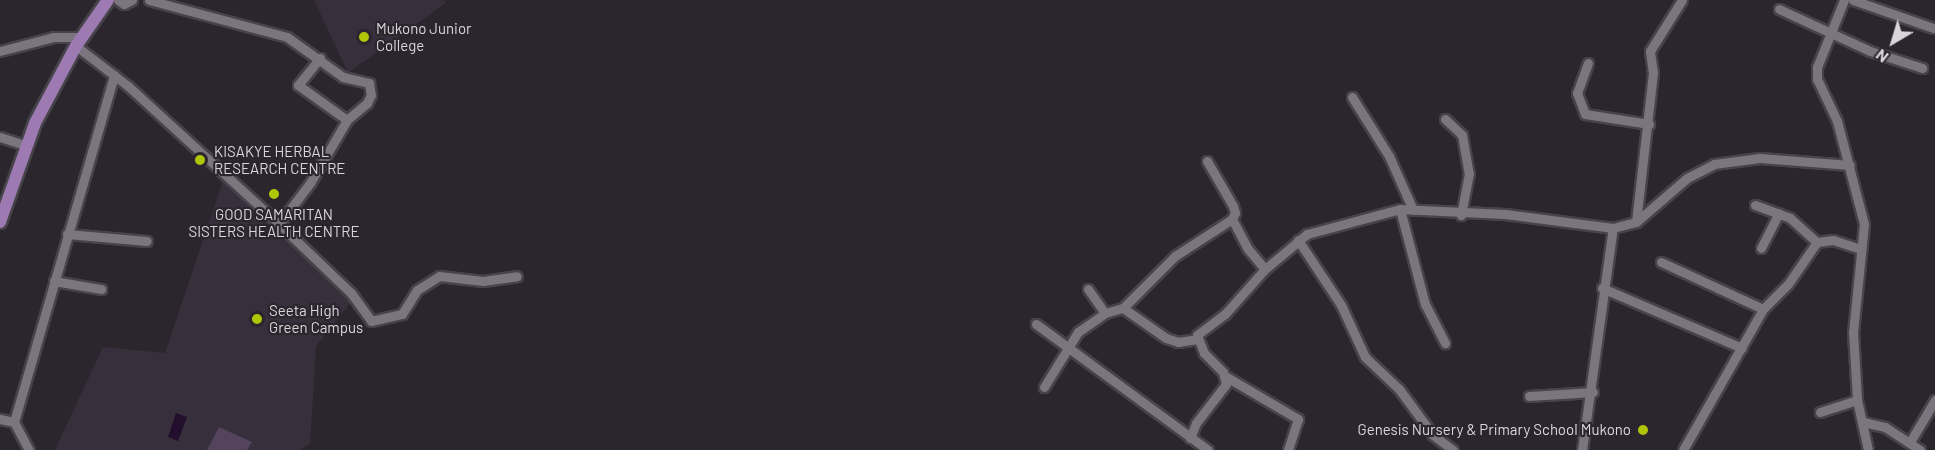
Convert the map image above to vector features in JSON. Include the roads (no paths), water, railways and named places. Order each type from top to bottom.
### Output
[{"type":"main road","points":[[0,222],[25,145],[79,41],[108,0]]},
{"type":"street","points":[[118,0],[124,4],[132,0]]},
{"type":"street","points":[[149,0],[287,38],[320,58],[343,77],[369,83],[371,95],[367,103],[347,120],[310,183],[279,224]]},
{"type":"street","points":[[1636,222],[1653,73],[1650,51],[1682,0]]},
{"type":"street","points":[[1844,0],[1817,67],[1817,79],[1837,121],[1864,224],[1853,332],[1857,400],[1868,450]]},
{"type":"street","points":[[1853,0],[1933,28]]},
{"type":"street","points":[[1779,9],[1870,51],[1922,68]]},
{"type":"street","points":[[0,51],[54,37],[79,41],[351,293],[371,321],[402,314],[417,290],[439,276],[483,281],[517,276]]},
{"type":"street","points":[[320,58],[298,85],[347,120]]},
{"type":"street","points":[[1588,63],[1577,93],[1585,114],[1648,124]]},
{"type":"street","points":[[29,450],[14,422],[114,75]]},
{"type":"street","points":[[1352,97],[1389,156],[1413,210]]},
{"type":"street","points":[[1445,119],[1462,135],[1469,173],[1461,215]]},
{"type":"street","points":[[0,137],[25,145]]},
{"type":"street","points":[[1123,308],[1166,338],[1178,342],[1197,339],[1265,269],[1298,240],[1320,228],[1400,209],[1461,215],[1505,214],[1613,228],[1636,222],[1687,178],[1714,164],[1760,158],[1850,165]]},
{"type":"street","points":[[1044,387],[1078,332],[1106,313],[1123,308],[1175,256],[1232,219],[1236,213],[1233,206],[1207,161]]},
{"type":"street","points":[[1755,205],[1779,213],[1816,242],[1833,240],[1861,249]]},
{"type":"street","points":[[1400,209],[1425,304],[1445,343]]},
{"type":"street","points":[[1761,248],[1779,213]]},
{"type":"street","points":[[1232,219],[1248,249],[1265,269]]},
{"type":"street","points":[[1582,450],[1593,392],[1602,288],[1610,268],[1613,228]]},
{"type":"street","points":[[68,234],[147,241]]},
{"type":"street","points":[[1298,240],[1341,305],[1365,357],[1399,389],[1432,435],[1453,450]]},
{"type":"street","points":[[1683,450],[1763,309],[1788,284],[1816,242]]},
{"type":"street","points":[[1662,262],[1763,309]]},
{"type":"street","points":[[54,281],[101,289]]},
{"type":"street","points":[[1602,288],[1742,348]]},
{"type":"street","points":[[1088,290],[1106,313]]},
{"type":"street","points":[[1036,324],[1208,450]]},
{"type":"street","points":[[1197,339],[1204,353],[1225,376],[1298,419],[1288,450]]},
{"type":"street","points":[[1190,438],[1196,423],[1223,391],[1225,376]]},
{"type":"street","points":[[1529,396],[1593,392]]},
{"type":"street","points":[[1820,412],[1857,400]]},
{"type":"street","points":[[1910,442],[1935,400]]},
{"type":"street","points":[[0,419],[14,422]]},
{"type":"street","points":[[1863,422],[1879,425],[1920,450]]},
{"type":"place","name":"Mukono Junior College","points":[[364,37]]},
{"type":"place","name":"KISAKYE HERBAL RESEARCH CENTRE","points":[[200,160]]},
{"type":"place","name":"GOOD SAMARITAN SISTERS HEALTH CENTRE","points":[[274,194]]},
{"type":"place","name":"Seeta High Green Campus","points":[[257,319]]},
{"type":"place","name":"Genesis Nursery & Primary School Mukono","points":[[1643,430]]}]
